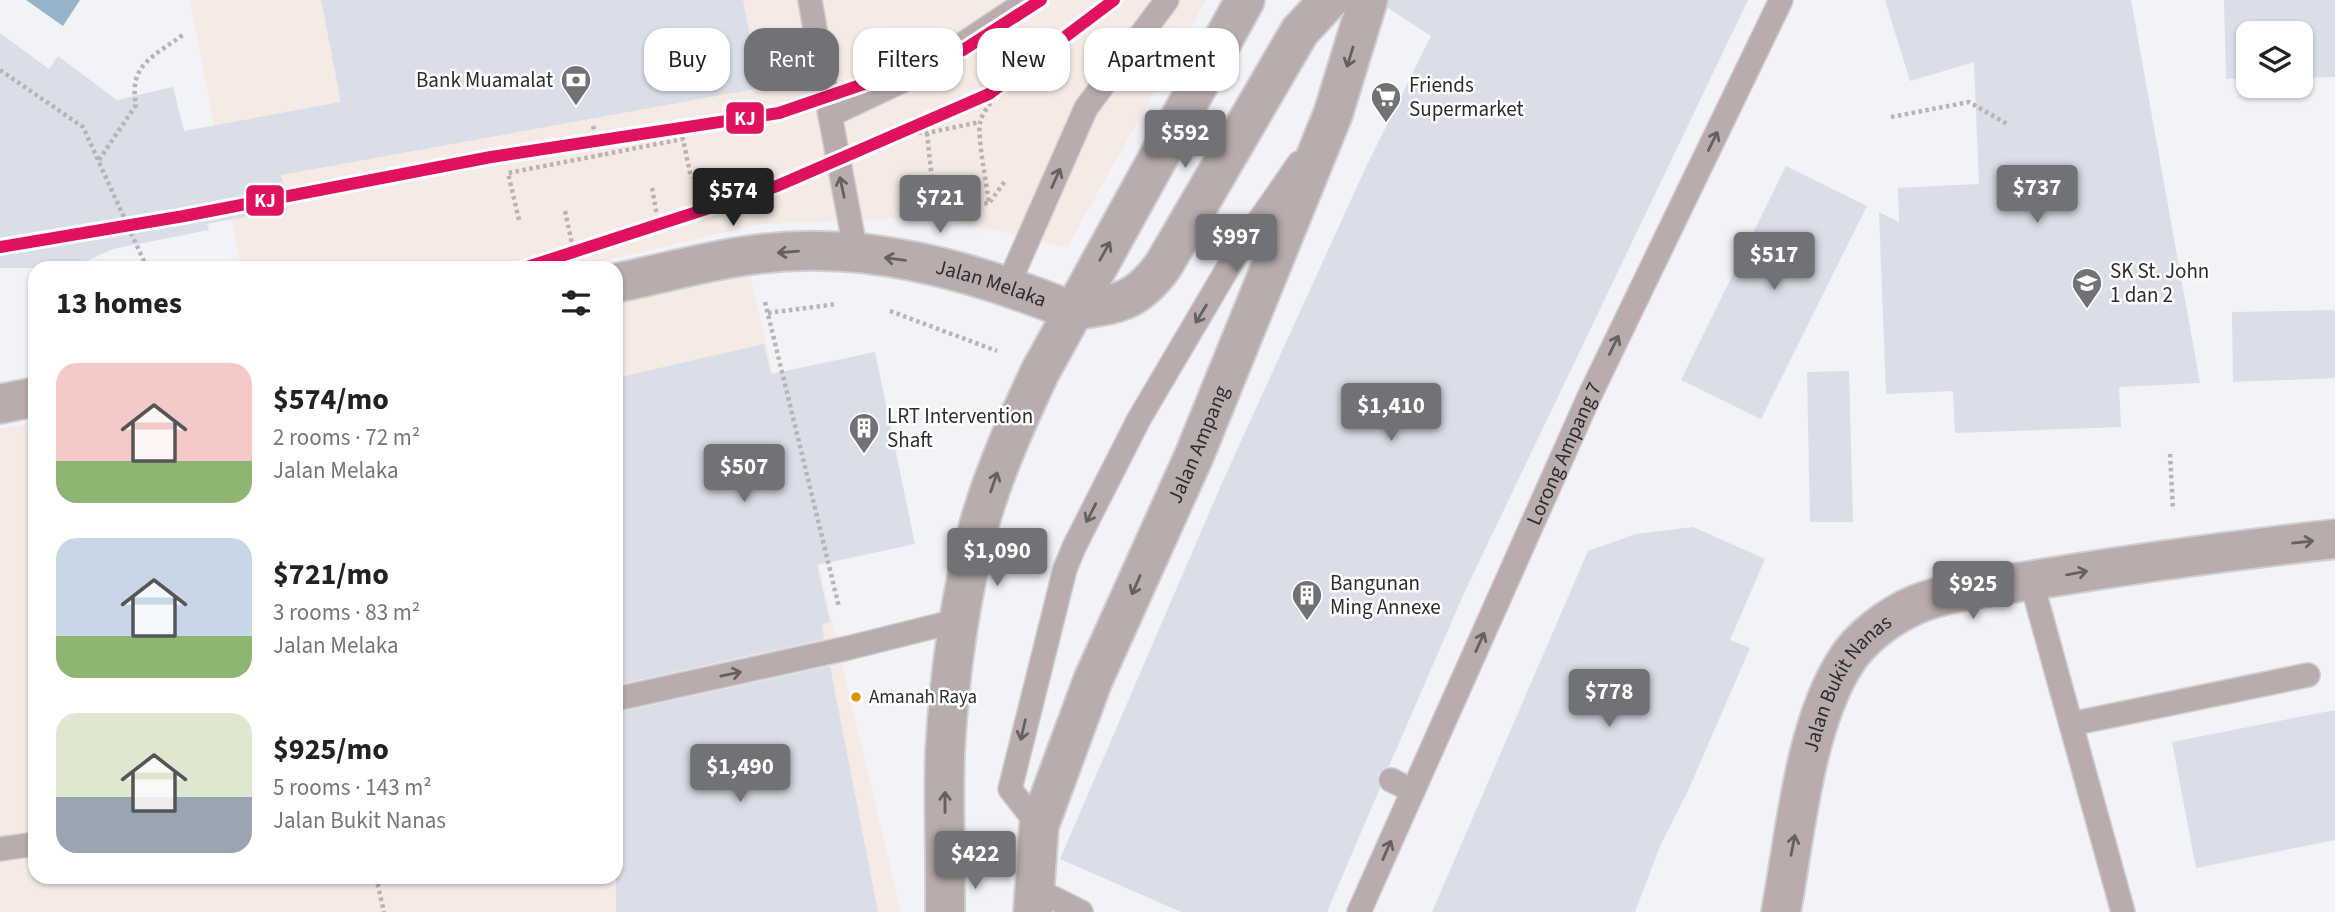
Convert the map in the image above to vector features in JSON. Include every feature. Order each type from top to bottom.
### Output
[{"type":"street","points":[[946,912],[945,751],[960,620],[979,525],[1011,434],[1072,310],[1245,0]]},
{"type":"street","points":[[1072,310],[1119,303],[1146,289],[1163,266],[1300,31],[1329,0]]},
{"type":"street","name":"Jalan Ampang","points":[[1034,900],[1039,826],[1093,680],[1194,456],[1333,114],[1368,0]]},
{"type":"street","name":"Jalan Melaka","points":[[623,282],[751,255],[811,250],[856,253],[950,267],[1009,285],[1072,310]]},
{"type":"street","points":[[0,404],[28,398]]},
{"type":"street","name":"Jalan Bukit Nanas","points":[[1781,912],[1812,742],[1846,661],[1888,620],[1916,605],[1954,594],[2031,580],[2177,556],[2335,539]]},
{"type":"lane","points":[[810,0],[831,115],[834,148],[856,253]]},
{"type":"lane","points":[[831,115],[919,73],[1008,6],[1029,0]]},
{"type":"lane","points":[[1009,285],[1086,108],[1167,0]]},
{"type":"lane","name":"Lorong Ampang 7","points":[[1359,912],[1589,397],[1781,0]]},
{"type":"lane","points":[[1039,826],[1010,789],[1054,608],[1074,547],[1139,419],[1231,263],[1333,114]]},
{"type":"lane","points":[[2031,580],[2123,912]]},
{"type":"lane","points":[[623,697],[698,671],[848,649],[960,620]]},
{"type":"lane","points":[[2071,724],[2308,675]]},
{"type":"lane","points":[[1391,780],[1413,791]]},
{"type":"lane","points":[[0,849],[28,845]]},
{"type":"lane","points":[[1034,900],[1081,912]]},
{"type":"path","points":[[926,133],[936,209],[989,203],[980,122],[997,94],[1068,29],[1107,0]]},
{"type":"path","points":[[98,160],[136,105],[132,86],[140,67],[184,34]]},
{"type":"path","points":[[0,70],[83,127],[143,261]]},
{"type":"path","points":[[1891,117],[1969,102],[2008,125]]},
{"type":"path","points":[[904,132],[926,133],[980,122]]},
{"type":"path","points":[[593,126],[601,157]]},
{"type":"path","points":[[519,220],[508,173],[683,139],[691,178]]},
{"type":"path","points":[[751,255],[768,313],[848,649]]},
{"type":"path","points":[[768,313],[846,303]]},
{"type":"path","points":[[883,310],[999,352]]},
{"type":"path","points":[[378,884],[384,912]]},
{"type":"shaded area","points":[[190,0],[1206,0],[1190,28],[1084,28],[1084,91],[1155,91],[1067,247],[936,217],[762,224],[602,261],[240,261]]},
{"type":"shaded area","points":[[750,276],[901,912],[0,912],[0,429],[28,423],[28,884],[623,884],[623,302]]},
{"type":"water","points":[[26,0],[80,0],[63,26]]},
{"type":"building","points":[[321,0],[743,0],[748,28],[744,28],[744,91],[281,175],[288,209],[207,224],[209,230],[113,249],[86,261],[28,261],[28,268],[0,268],[0,33],[49,69],[58,56],[117,100],[173,87],[184,131],[341,102]]},
{"type":"building","points":[[1389,0],[1748,0],[1465,591],[1389,766],[1378,774],[1380,788],[1327,912],[1181,912],[1060,859],[1222,483],[1365,169],[1431,36],[1388,8]]},
{"type":"building","points":[[1885,0],[2131,0],[2200,383],[2119,387],[2121,427],[1955,433],[1953,391],[1886,394],[1879,212],[1899,222],[1898,188],[1979,184],[1974,62],[1910,81]]},
{"type":"building","points":[[2224,0],[2335,0],[2335,77],[2313,78],[2313,21],[2236,21],[2236,79],[2226,79]]},
{"type":"building","points":[[1786,166],[1867,206],[1761,419],[1681,380]]},
{"type":"building","points":[[2335,310],[2335,378],[2233,382],[2232,312]]},
{"type":"building","points":[[764,344],[771,374],[875,352],[915,544],[817,565],[830,622],[822,624],[824,639],[623,683],[623,376]]},
{"type":"building","points":[[1849,371],[1853,522],[1810,522],[1807,372]]},
{"type":"building","points":[[1693,527],[1765,559],[1730,640],[1750,648],[1687,793],[1660,846],[1635,912],[1432,912],[1588,551],[1636,534]]},
{"type":"building","points":[[830,666],[878,912],[616,912],[616,884],[623,884],[623,711]]},
{"type":"building","points":[[2335,710],[2335,840],[2196,868],[2172,742]]},
{"type":"transit line","name":"KJ","points":[[0,247],[184,216],[491,157],[779,113],[963,50],[1041,0]]},
{"type":"transit line","name":"KJ","points":[[546,261],[777,186],[989,94],[1114,0]]},
{"type":"place","name":"Bank Muamalat","points":[[576,107]]},
{"type":"place","name":"Friends Supermarket","points":[[1386,124]]},
{"type":"place","name":"SK St. John 1 dan 2","points":[[2087,310]]},
{"type":"place","name":"LRT Intervention Shaft","points":[[864,455]]},
{"type":"place","name":"Bangunan Ming Annexe","points":[[1307,622]]},
{"type":"place","name":"Amanah Raya","points":[[856,697]]}]
